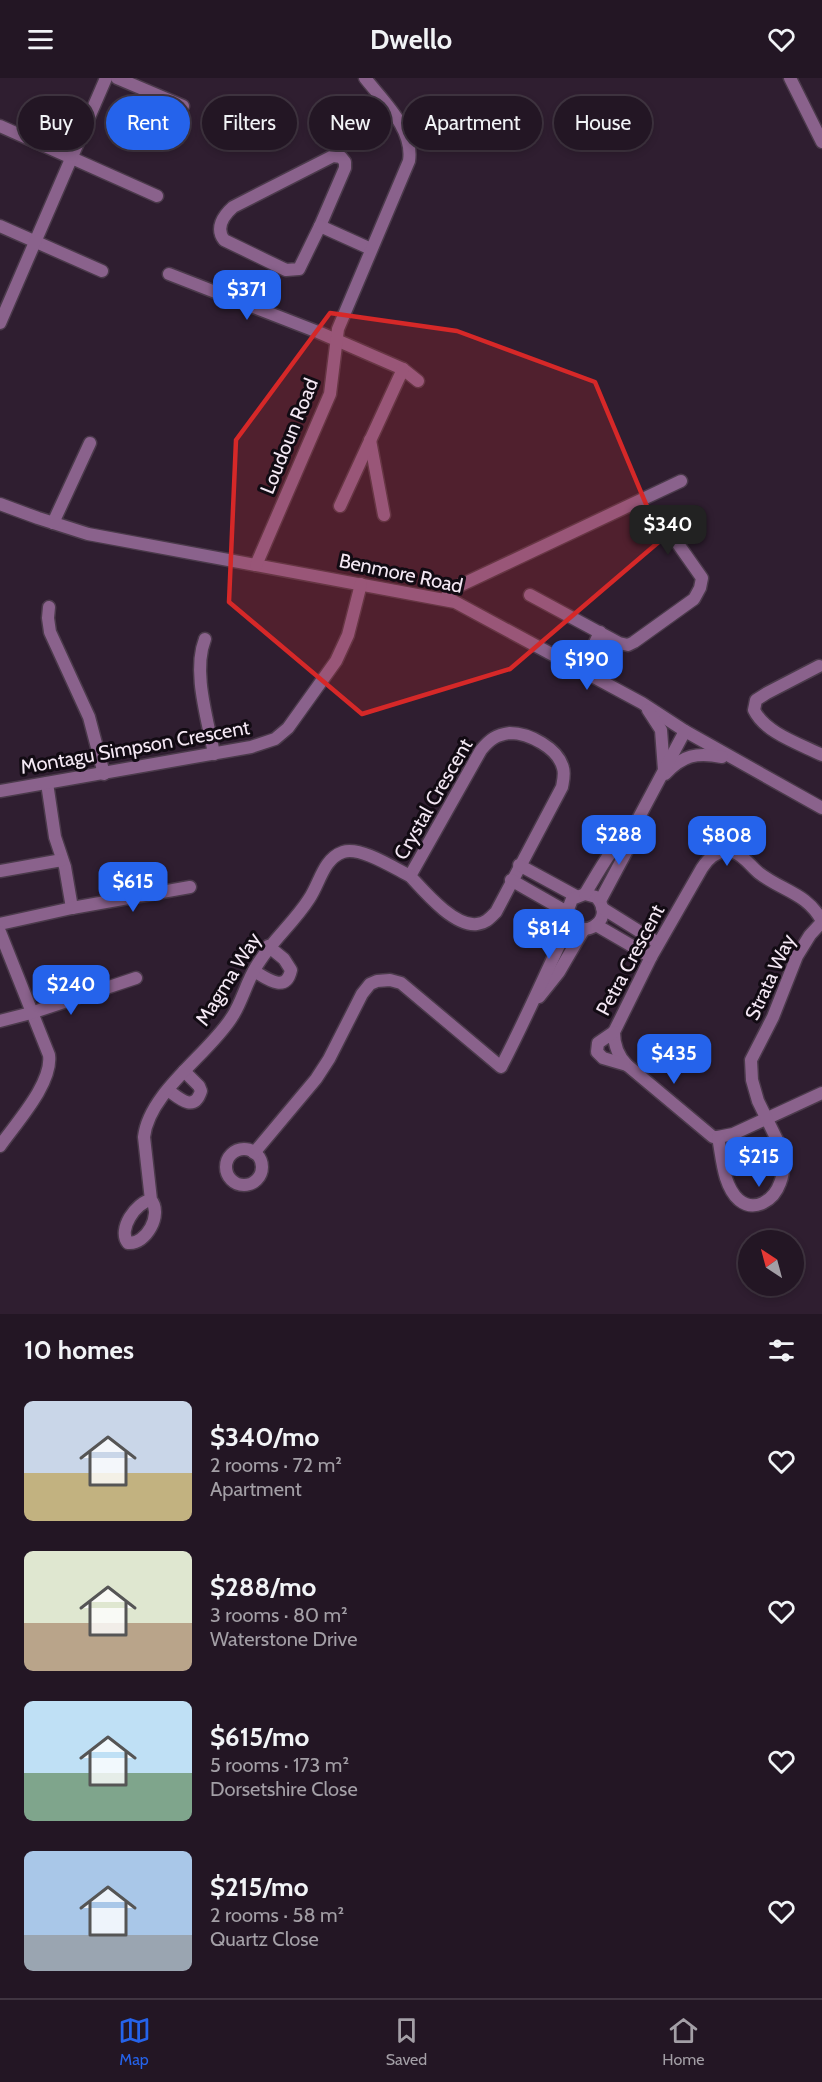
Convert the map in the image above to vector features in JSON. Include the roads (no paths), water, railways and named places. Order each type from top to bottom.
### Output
[{"type":"street","points":[[0,323],[106,78]]},
{"type":"street","points":[[117,78],[159,96]]},
{"type":"street","name":"Loudoun Road","points":[[256,565],[330,394],[338,329],[405,172],[411,150],[402,127],[365,78]]},
{"type":"street","points":[[790,78],[822,142]]},
{"type":"street","points":[[0,126],[157,196]]},
{"type":"street","points":[[337,156],[343,159],[345,168],[320,226],[301,267],[292,271],[224,240],[220,235],[223,217],[233,207],[269,187],[337,156]]},
{"type":"street","points":[[0,226],[102,271]]},
{"type":"street","points":[[320,226],[371,249]]},
{"type":"street","points":[[169,274],[318,332],[403,369],[418,381]]},
{"type":"street","points":[[340,506],[403,369]]},
{"type":"street","points":[[370,440],[384,515]]},
{"type":"street","points":[[53,523],[90,443]]},
{"type":"street","points":[[445,599],[450,592],[461,585],[681,481]]},
{"type":"street","name":"Benmore Road","points":[[0,504],[88,534],[445,599],[475,611],[642,703],[685,731],[822,808]]},
{"type":"street","points":[[531,595],[619,643],[628,645],[686,605],[698,593],[702,578],[657,514]]},
{"type":"street","name":"Montagu Simpson Crescent","points":[[0,791],[214,754],[261,745],[274,739],[288,728],[345,645],[361,584]]},
{"type":"street","points":[[49,607],[50,632],[89,717],[104,774]]},
{"type":"street","points":[[582,671],[600,632]]},
{"type":"street","points":[[205,639],[201,650],[200,673],[214,754]]},
{"type":"street","points":[[819,666],[756,700],[754,710],[769,728],[822,755]]},
{"type":"street","points":[[642,703],[661,730],[664,771]]},
{"type":"street","points":[[533,1005],[552,983],[590,927],[602,918],[601,905],[632,841],[636,824],[685,731]]},
{"type":"street","name":"Crystal Crescent","points":[[523,734],[546,747],[556,756],[563,767],[562,787],[496,912],[488,921],[473,925],[460,920],[442,908],[411,876],[481,750],[489,740],[498,735],[523,734]]},
{"type":"street","points":[[658,783],[676,764],[694,754],[705,753],[735,760]]},
{"type":"street","points":[[47,783],[55,837],[72,908]]},
{"type":"street","points":[[254,1153],[316,1079],[329,1059],[362,994],[370,984],[377,981],[402,982],[501,1067],[533,1005],[569,917],[569,903],[580,895],[615,846],[636,824]]},
{"type":"street","name":"Magma Way","points":[[151,1200],[145,1159],[145,1128],[150,1115],[184,1071],[220,1034],[232,1018],[268,946],[309,899],[328,863],[342,852],[356,851],[411,876]]},
{"type":"street","name":"Petra Crescent","points":[[718,1137],[713,1137],[700,1127],[627,1065],[618,1053],[614,1032],[658,943],[706,862],[712,856],[722,852],[740,855],[760,874],[811,904],[822,921]]},
{"type":"street","points":[[0,871],[62,860]]},
{"type":"street","points":[[519,865],[580,895],[590,894],[601,905],[658,943]]},
{"type":"street","points":[[511,880],[569,917],[579,928],[590,927],[651,957]]},
{"type":"street","points":[[0,924],[72,908],[190,887]]},
{"type":"street","name":"Strata Way","points":[[718,1137],[732,1191],[745,1203],[752,1206],[760,1205],[775,1193],[780,1183],[784,1161],[783,1150],[754,1090],[751,1060],[774,1017],[797,956],[822,921]]},
{"type":"street","points":[[0,932],[50,1055],[49,1071],[32,1101],[0,1146]]},
{"type":"street","points":[[254,971],[277,983],[288,978],[291,970],[289,964],[268,946]]},
{"type":"street","points":[[0,1021],[136,978]]},
{"type":"street","points":[[614,1032],[598,1043],[597,1052],[603,1058],[627,1065]]},
{"type":"street","points":[[168,1090],[187,1102],[200,1096],[200,1086],[184,1071]]},
{"type":"street","points":[[718,1137],[733,1134],[822,1093]]}]
